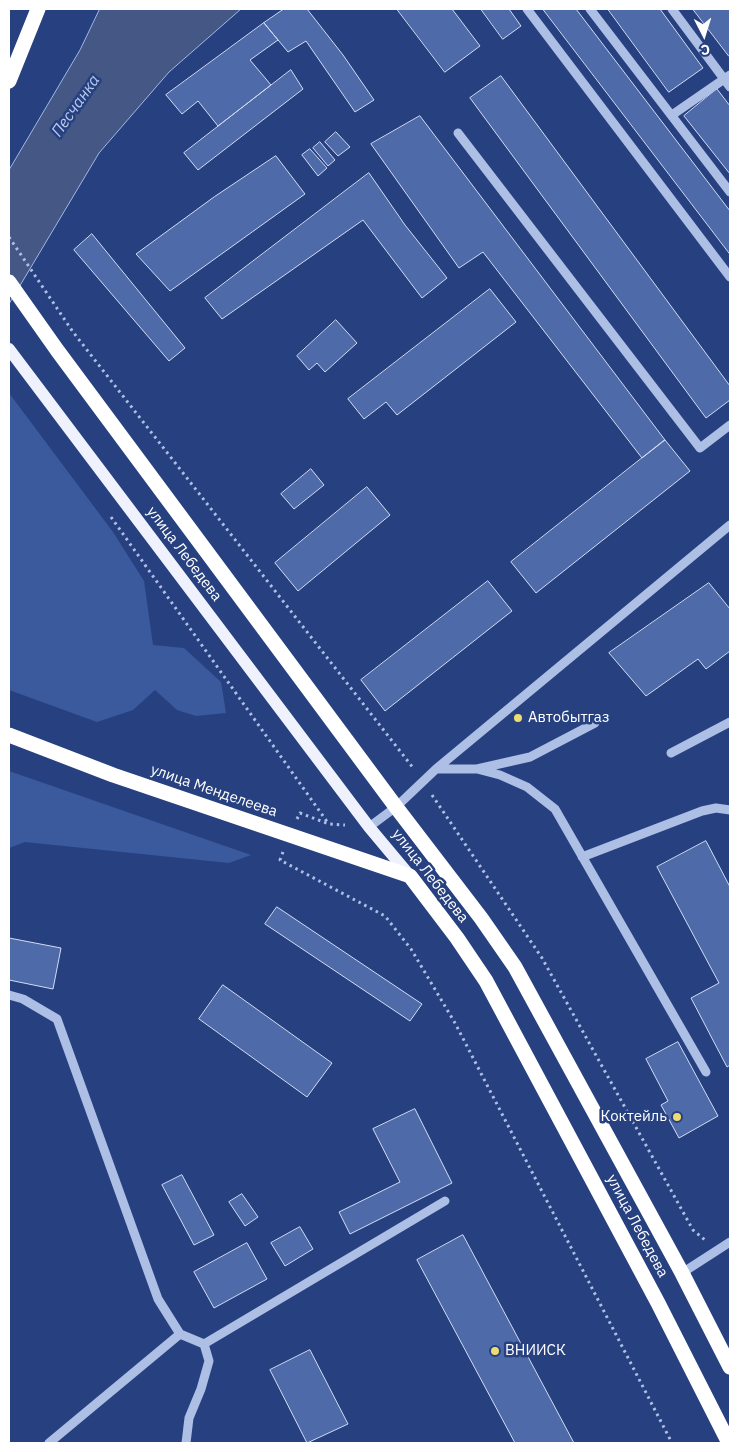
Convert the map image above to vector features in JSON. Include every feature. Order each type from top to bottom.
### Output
[{"type":"highway","points":[[9,81],[38,9]]},
{"type":"highway","name":"улица Лебедева","points":[[9,282],[57,350],[396,807],[433,854],[515,967],[682,1273],[730,1367]]},
{"type":"highway","name":"улица Менделеева","points":[[9,735],[113,775],[410,876]]},
{"type":"highway","name":"улица Лебедева","points":[[410,876],[457,938],[486,981],[658,1303],[729,1443]]},
{"type":"main road","name":"улица Лебедева","points":[[9,349],[369,827],[410,876]]},
{"type":"lane","points":[[527,9],[730,277]]},
{"type":"lane","points":[[590,9],[730,192]]},
{"type":"lane","points":[[672,9],[728,80],[672,115]]},
{"type":"lane","points":[[458,133],[700,448],[730,425]]},
{"type":"lane","points":[[369,827],[396,807],[436,769],[730,525]]},
{"type":"lane","points":[[672,753],[730,722]]},
{"type":"lane","points":[[436,769],[477,769],[530,757],[594,723]]},
{"type":"lane","points":[[477,769],[500,775],[527,787],[554,809],[706,1072]]},
{"type":"lane","points":[[582,857],[702,811],[716,808],[730,810]]},
{"type":"lane","points":[[9,995],[23,999],[56,1019],[158,1299],[180,1334],[204,1344],[210,1361],[201,1390],[189,1418],[186,1443]]},
{"type":"lane","points":[[204,1344],[445,1201]]},
{"type":"lane","points":[[682,1273],[730,1242]]},
{"type":"lane","points":[[49,1443],[180,1334]]},
{"type":"path","points":[[9,237],[73,332],[423,782],[542,958],[693,1230],[717,1250]]},
{"type":"path","points":[[106,510],[329,824],[300,813],[280,860],[386,916],[411,949],[455,1023],[672,1443]]},
{"type":"shaded area","points":[[9,393],[113,532],[144,581],[153,645],[184,648],[221,682],[226,713],[196,716],[177,710],[155,690],[133,710],[97,722],[9,690]]},
{"type":"shaded area","points":[[9,771],[251,855],[229,863],[25,842],[9,848]]},
{"type":"water","name":"Песчанка","points":[[100,9],[241,9],[169,72],[99,153],[9,304],[9,170],[80,50]]},
{"type":"building","points":[[284,9],[307,9],[343,55],[374,100],[355,112],[306,41],[288,52],[264,23]]},
{"type":"building","points":[[397,9],[452,9],[480,46],[445,72]]},
{"type":"building","points":[[481,9],[509,9],[521,26],[503,39]]},
{"type":"building","points":[[543,9],[576,9],[730,211],[730,254]]},
{"type":"building","points":[[608,9],[660,9],[703,68],[669,92]]},
{"type":"building","points":[[693,9],[730,9],[730,56],[729,56]]},
{"type":"building","points":[[264,23],[278,40],[250,60],[271,85],[218,126],[198,101],[182,114],[166,95]]},
{"type":"building","points":[[291,70],[303,89],[198,170],[184,153]]},
{"type":"building","points":[[501,76],[730,386],[730,400],[706,418],[470,98]]},
{"type":"building","points":[[717,89],[730,106],[730,174],[684,116]]},
{"type":"building","points":[[420,116],[665,440],[642,458],[483,252],[459,268],[371,144]]},
{"type":"building","points":[[336,132],[350,147],[338,156],[325,142]]},
{"type":"building","points":[[320,142],[335,160],[328,166],[313,148]]},
{"type":"building","points":[[310,149],[327,168],[318,176],[302,155]]},
{"type":"building","points":[[276,156],[305,194],[170,291],[136,254],[214,197]]},
{"type":"building","points":[[369,173],[405,225],[447,278],[422,298],[363,220],[222,319],[205,298]]},
{"type":"building","points":[[92,234],[185,348],[169,361],[74,250]]},
{"type":"building","points":[[490,289],[516,322],[397,415],[386,402],[364,419],[348,399]]},
{"type":"building","points":[[336,320],[357,343],[325,372],[317,363],[309,370],[297,356]]},
{"type":"building","points":[[665,440],[690,471],[536,593],[511,562]]},
{"type":"building","points":[[311,469],[324,485],[294,509],[281,494]]},
{"type":"building","points":[[367,487],[390,515],[298,591],[275,563]]},
{"type":"building","points":[[488,581],[512,611],[385,711],[361,680]]},
{"type":"building","points":[[709,583],[730,609],[730,651],[706,669],[698,659],[646,696],[609,653]]},
{"type":"building","points":[[706,841],[730,887],[730,1065],[727,1067],[691,998],[719,983],[657,867]]},
{"type":"building","points":[[277,907],[422,1004],[410,1021],[265,924]]},
{"type":"building","points":[[9,938],[61,948],[53,989],[9,980]]},
{"type":"building","points":[[223,985],[332,1063],[307,1097],[199,1019]]},
{"type":"building","points":[[678,1042],[718,1116],[679,1138],[661,1105],[668,1101],[646,1059]]},
{"type":"building","points":[[415,1109],[452,1183],[350,1234],[339,1212],[400,1182],[373,1129]]},
{"type":"building","points":[[182,1175],[214,1235],[194,1245],[162,1185]]},
{"type":"building","points":[[242,1194],[258,1217],[245,1226],[229,1202]]},
{"type":"building","points":[[300,1227],[313,1249],[285,1266],[271,1243]]},
{"type":"building","name":"ВНИИСК","points":[[463,1235],[574,1443],[515,1443],[417,1260]]},
{"type":"building","points":[[247,1243],[267,1279],[214,1308],[194,1272]]},
{"type":"building","points":[[310,1350],[348,1424],[307,1443],[270,1370]]},
{"type":"place","name":"Автобытгаз","points":[[518,718]]},
{"type":"place","name":"Коктейль","points":[[677,1117]]},
{"type":"place","name":"ВНИИСК","points":[[495,1351]]}]
